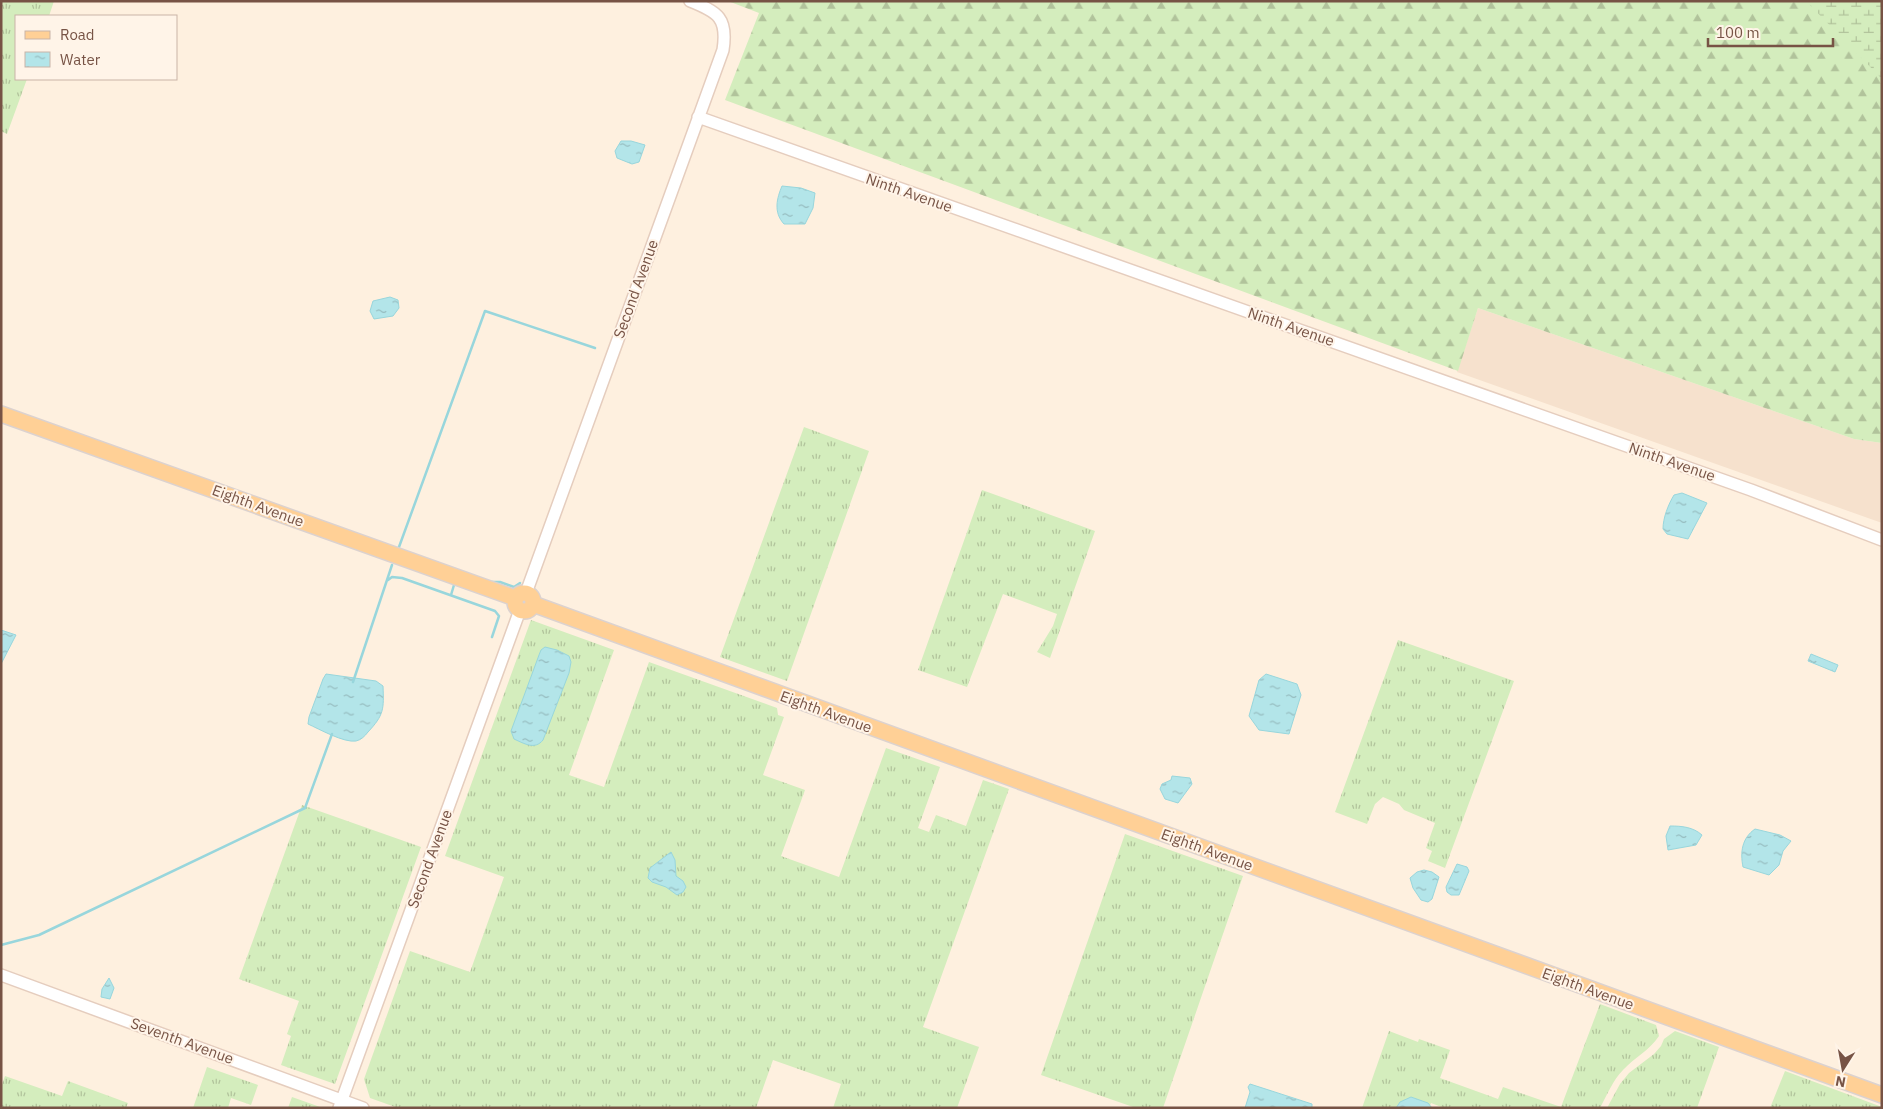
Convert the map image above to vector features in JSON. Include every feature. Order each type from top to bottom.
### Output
[{"type":"main road","name":"Eighth Avenue","points":[[1,414],[523,601],[1882,1095]]},
{"type":"street","name":"Second Avenue","points":[[341,1104],[722,50],[725,35],[723,24],[716,13],[690,1]]},
{"type":"street","name":"Ninth Avenue","points":[[698,117],[1751,490],[1882,540]]},
{"type":"street","name":"Seventh Avenue","points":[[1,975],[341,1104],[363,1108]]},
{"type":"shaded area","points":[[1478,308],[1854,439],[1882,443],[1882,523],[1457,372]]},
{"type":"green space","points":[[1,1],[54,1],[49,15],[15,15],[15,80],[27,80],[7,134],[1,131]]},
{"type":"green space","points":[[728,1],[1882,1],[1882,443],[1854,439],[1478,308],[1458,371],[725,100],[759,13]]},
{"type":"green space","points":[[1806,1],[1882,1],[1882,79]]},
{"type":"green space","points":[[804,427],[869,451],[787,681],[720,657]]},
{"type":"green space","points":[[982,490],[1095,531],[1050,658],[1037,652],[1053,626],[1057,614],[1003,594],[967,687],[918,670]]},
{"type":"green space","points":[[531,620],[614,650],[569,775],[604,787],[649,662],[777,708],[778,715],[784,717],[763,775],[805,790],[781,856],[839,877],[886,748],[940,767],[918,828],[929,832],[936,815],[966,826],[983,780],[1009,789],[923,1027],[979,1047],[957,1108],[833,1108],[841,1084],[773,1060],[756,1108],[398,1108],[370,1098],[364,1079],[410,951],[470,972],[504,877],[445,856]]},
{"type":"green space","points":[[1398,640],[1514,681],[1445,868],[1428,861],[1432,851],[1426,848],[1435,823],[1404,810],[1399,804],[1383,797],[1375,804],[1367,824],[1335,812]]},
{"type":"green space","points":[[302,805],[421,847],[335,1084],[281,1065],[291,1036],[287,1034],[299,1001],[239,979]]},
{"type":"green space","points":[[1125,834],[1243,876],[1163,1108],[1136,1108],[1041,1075]]},
{"type":"green space","points":[[1600,1004],[1656,1025],[1659,1036],[1651,1046],[1619,1074],[1600,1108],[1444,1108],[1431,1103],[1429,1108],[1362,1108],[1389,1031],[1418,1042],[1419,1039],[1450,1050],[1440,1078],[1498,1099],[1503,1087],[1561,1107]]},
{"type":"green space","points":[[1675,1031],[1719,1047],[1697,1108],[1607,1108],[1620,1084],[1629,1073],[1654,1054],[1664,1039]]},
{"type":"green space","points":[[207,1067],[258,1085],[251,1105],[231,1098],[228,1108],[193,1108]]},
{"type":"green space","points":[[1785,1071],[1882,1107],[1882,1108],[1770,1108]]},
{"type":"green space","points":[[5,1076],[62,1096],[68,1081],[128,1103],[126,1108],[1,1108],[1,1087]]},
{"type":"green space","points":[[292,1097],[323,1108],[288,1108]]},
{"type":"water","points":[[621,141],[631,141],[645,145],[639,162],[632,164],[617,158],[615,151]]},
{"type":"water","points":[[782,186],[801,188],[815,193],[813,208],[805,224],[784,224],[778,215],[777,205]]},
{"type":"water","points":[[390,297],[398,300],[399,308],[393,316],[374,319],[370,311],[373,301]]},
{"type":"water","points":[[1682,493],[1707,503],[1688,539],[1667,534],[1663,529],[1665,516],[1674,495]]},
{"type":"water","points":[[1,630],[16,635],[1,664]]},
{"type":"water","points":[[545,647],[569,656],[571,662],[569,673],[543,740],[537,745],[530,745],[514,739],[511,731],[541,650]]},
{"type":"water","points":[[1811,654],[1838,665],[1835,672],[1808,661]]},
{"type":"water","points":[[326,674],[376,681],[383,686],[383,706],[380,716],[360,740],[345,740],[308,724]]},
{"type":"water","points":[[1266,674],[1297,684],[1301,695],[1289,734],[1259,730],[1249,716],[1259,680]]},
{"type":"water","points":[[1172,776],[1190,778],[1192,784],[1178,803],[1165,799],[1160,789],[1162,784],[1171,780]]},
{"type":"water","points":[[1670,826],[1695,830],[1702,835],[1696,845],[1668,850],[1666,836]]},
{"type":"water","points":[[1755,829],[1780,835],[1791,841],[1783,851],[1779,865],[1769,875],[1743,867],[1743,846],[1747,837]]},
{"type":"water","points":[[671,852],[675,860],[676,876],[683,881],[686,887],[683,892],[677,895],[648,878],[650,868]]},
{"type":"water","points":[[1457,864],[1467,867],[1469,871],[1459,895],[1451,895],[1447,892],[1446,887]]},
{"type":"water","points":[[1424,870],[1432,872],[1439,877],[1432,899],[1428,902],[1421,900],[1413,888],[1410,878],[1417,872]]},
{"type":"water","points":[[109,978],[114,988],[110,999],[101,997],[102,989]]},
{"type":"water","points":[[1250,1084],[1312,1104],[1312,1108],[1245,1108],[1250,1092],[1248,1087]]},
{"type":"water","points":[[1411,1097],[1428,1103],[1432,1108],[1396,1108],[1400,1102]]},
{"type":"waterway","points":[[399,547],[485,311],[595,348]]},
{"type":"waterway","points":[[353,682],[392,565]]},
{"type":"waterway","points":[[388,580],[392,577],[402,578],[495,611],[499,616],[492,637]]},
{"type":"waterway","points":[[492,582],[500,582],[514,587],[520,583]]},
{"type":"waterway","points":[[451,595],[454,585]]},
{"type":"waterway","points":[[1,945],[39,935],[305,808],[332,734]]}]
